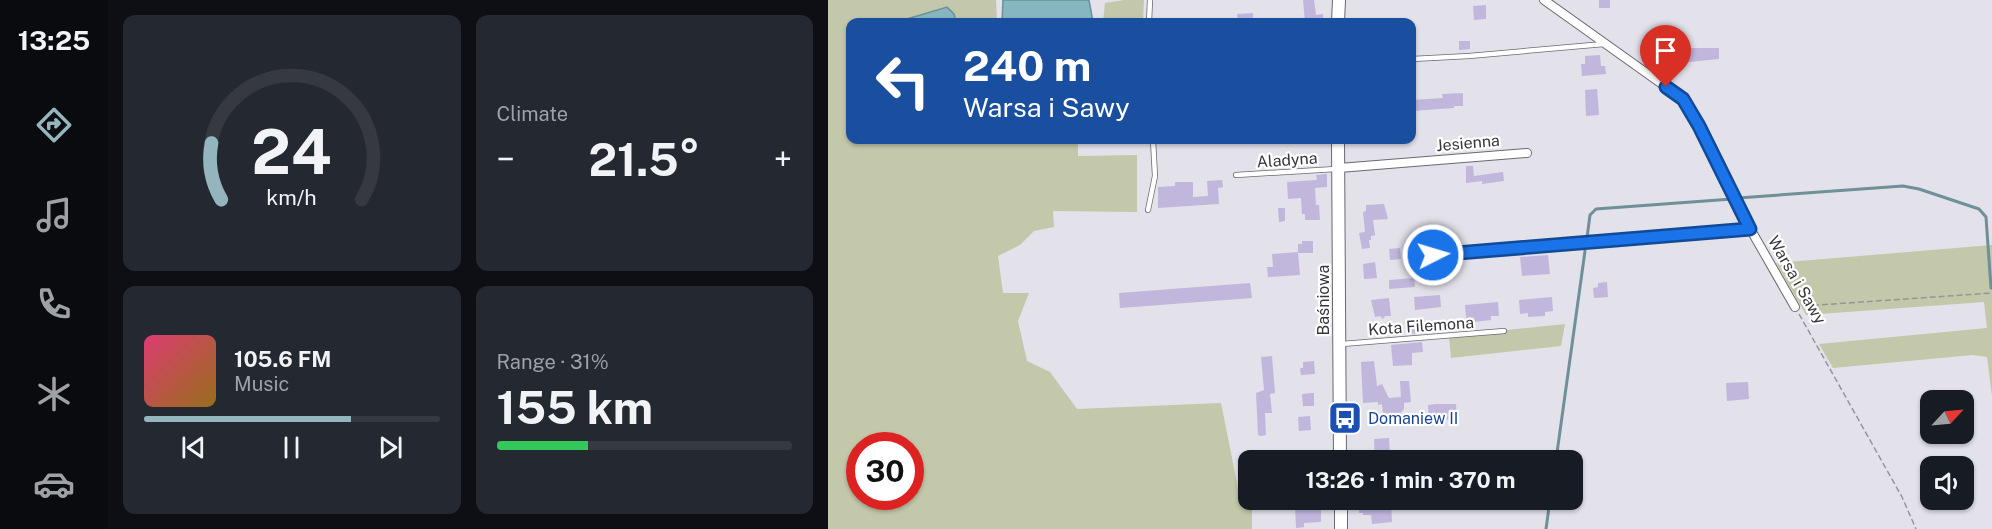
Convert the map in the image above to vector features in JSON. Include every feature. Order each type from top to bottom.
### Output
[{"type":"main road","points":[[1338,18],[1339,0]]},
{"type":"main road","name":"Baśniowa","points":[[1338,144],[1340,450]]},
{"type":"main road","points":[[1341,510],[1341,529]]},
{"type":"street","name":"Warsa i Sawy","points":[[1544,0],[1683,99],[1704,135],[1750,229],[1795,307]]},
{"type":"street","name":"Jesienna","points":[[1339,168],[1527,153]]},
{"type":"street","points":[[1433,255],[1750,229]]},
{"type":"lane","points":[[1149,18],[1150,0]]},
{"type":"lane","points":[[1416,59],[1604,44]]},
{"type":"lane","points":[[1148,210],[1155,176],[1153,144]]},
{"type":"lane","name":"Aladyna","points":[[1236,176],[1339,168]]},
{"type":"lane","name":"Kota Filemona","points":[[1339,344],[1504,331]]},
{"type":"path","points":[[1795,307],[1992,293]]},
{"type":"path","name":"Warsa i Sawy","points":[[1795,307],[1902,497],[1916,529]]},
{"type":"green space","points":[[828,0],[996,0],[997,18],[846,18],[846,144],[1078,144],[1078,156],[1137,155],[1137,212],[1053,211],[1054,227],[1034,231],[1020,245],[998,256],[1003,293],[1029,293],[1018,321],[1027,361],[1050,372],[1077,409],[1221,403],[1238,488],[1238,510],[1252,510],[1252,529],[828,529]]},
{"type":"green space","points":[[1144,0],[1143,18],[1103,18],[1105,3]]},
{"type":"green space","points":[[1992,245],[1992,396],[1987,357],[1973,355],[1833,368],[1819,344],[1987,328],[1984,302],[1806,315],[1776,263]]},
{"type":"green space","points":[[1565,324],[1561,346],[1451,358],[1449,336]]},
{"type":"water","points":[[1003,0],[1089,0],[1092,18],[1002,18]]},
{"type":"water","points":[[947,7],[955,18],[910,18]]},
{"type":"building","points":[[1303,0],[1314,0],[1316,15],[1323,14],[1323,18],[1305,18]]},
{"type":"building","points":[[1599,0],[1610,0],[1610,8],[1599,8]]},
{"type":"building","points":[[1486,5],[1486,19],[1474,20],[1473,6]]},
{"type":"building","points":[[1253,13],[1253,18],[1238,18],[1237,14]]},
{"type":"building","points":[[1459,41],[1470,41],[1470,49],[1459,50]]},
{"type":"building","points":[[1683,48],[1719,48],[1719,59],[1679,63],[1678,51],[1683,51]]},
{"type":"building","points":[[1600,55],[1601,66],[1605,66],[1606,74],[1582,76],[1581,64],[1585,64],[1585,56]]},
{"type":"building","points":[[1597,89],[1599,115],[1586,116],[1585,90]]},
{"type":"building","points":[[1463,93],[1463,106],[1416,111],[1416,100],[1443,98],[1442,94]]},
{"type":"building","points":[[1488,140],[1490,147],[1480,149],[1478,142]]},
{"type":"building","points":[[1466,166],[1473,166],[1474,176],[1503,172],[1504,181],[1482,184],[1482,181],[1466,183]]},
{"type":"building","points":[[1327,174],[1327,187],[1315,188],[1320,220],[1305,220],[1305,214],[1302,214],[1301,198],[1288,199],[1287,182],[1317,180],[1316,175]]},
{"type":"building","points":[[1222,180],[1223,187],[1218,188],[1219,204],[1158,208],[1158,187],[1175,186],[1175,182],[1193,182],[1193,197],[1208,196],[1207,181]]},
{"type":"building","points":[[1384,204],[1388,219],[1373,220],[1375,235],[1369,240],[1370,248],[1362,249],[1359,233],[1365,232],[1363,212],[1366,211],[1366,205]]},
{"type":"building","points":[[1278,208],[1285,208],[1285,221],[1279,222]]},
{"type":"building","points":[[1302,241],[1313,241],[1313,253],[1298,253],[1300,275],[1268,277],[1267,267],[1273,267],[1272,254],[1298,252],[1298,244],[1302,244]]},
{"type":"building","points":[[1400,248],[1401,259],[1390,260],[1389,249]]},
{"type":"building","points":[[1548,255],[1550,274],[1522,276],[1520,257]]},
{"type":"building","points":[[1375,262],[1377,278],[1364,279],[1363,264]]},
{"type":"building","points":[[1414,278],[1415,287],[1389,289],[1389,280]]},
{"type":"building","points":[[1607,282],[1608,297],[1594,298],[1593,288],[1598,287],[1598,283]]},
{"type":"building","points":[[1250,283],[1252,298],[1120,308],[1119,293]]},
{"type":"building","points":[[1440,295],[1441,307],[1415,310],[1414,297]]},
{"type":"building","points":[[1552,297],[1553,311],[1545,312],[1545,316],[1528,317],[1528,313],[1520,314],[1519,300]]},
{"type":"building","points":[[1389,298],[1391,316],[1385,316],[1383,319],[1380,316],[1375,317],[1371,300]]},
{"type":"building","points":[[1498,302],[1499,316],[1491,316],[1491,320],[1474,322],[1474,318],[1466,318],[1465,305]]},
{"type":"building","points":[[1421,321],[1422,333],[1406,334],[1405,323]]},
{"type":"building","points":[[1422,342],[1423,352],[1412,353],[1412,365],[1393,366],[1391,345]]},
{"type":"building","points":[[1272,356],[1275,393],[1270,394],[1272,413],[1265,413],[1266,435],[1261,436],[1258,435],[1256,393],[1264,390],[1261,357]]},
{"type":"building","points":[[1314,361],[1315,374],[1301,375],[1300,368],[1303,368],[1303,362]]},
{"type":"building","points":[[1374,361],[1377,386],[1382,384],[1389,398],[1401,397],[1400,381],[1409,381],[1411,402],[1404,403],[1404,409],[1398,416],[1398,421],[1392,424],[1381,420],[1382,404],[1363,403],[1361,362]]},
{"type":"building","points":[[1748,382],[1749,399],[1727,401],[1726,383]]},
{"type":"building","points":[[1314,393],[1314,406],[1303,406],[1302,394]]},
{"type":"building","points":[[1456,404],[1457,419],[1437,420],[1437,423],[1429,424],[1428,405]]},
{"type":"building","points":[[1310,416],[1311,430],[1299,431],[1298,417]]},
{"type":"building","points":[[1389,438],[1390,450],[1375,450],[1374,439]]},
{"type":"building","points":[[1295,510],[1321,510],[1321,522],[1304,523],[1304,527],[1296,528]]},
{"type":"building","points":[[1359,510],[1391,510],[1392,522],[1372,524],[1371,515],[1359,513]]},
{"type":"waterway","points":[[1738,198],[1903,186],[1979,209],[1986,217],[1991,288]]},
{"type":"waterway","points":[[1587,238],[1590,215],[1596,209],[1732,199]]},
{"type":"waterway","points":[[1557,450],[1585,251]]},
{"type":"waterway","points":[[1546,529],[1549,510]]},
{"type":"place","name":"Domaniew II","points":[[1345,418]]},
{"type":"route","points":[[1433,255],[1750,229],[1699,126],[1683,99],[1666,87]]}]
